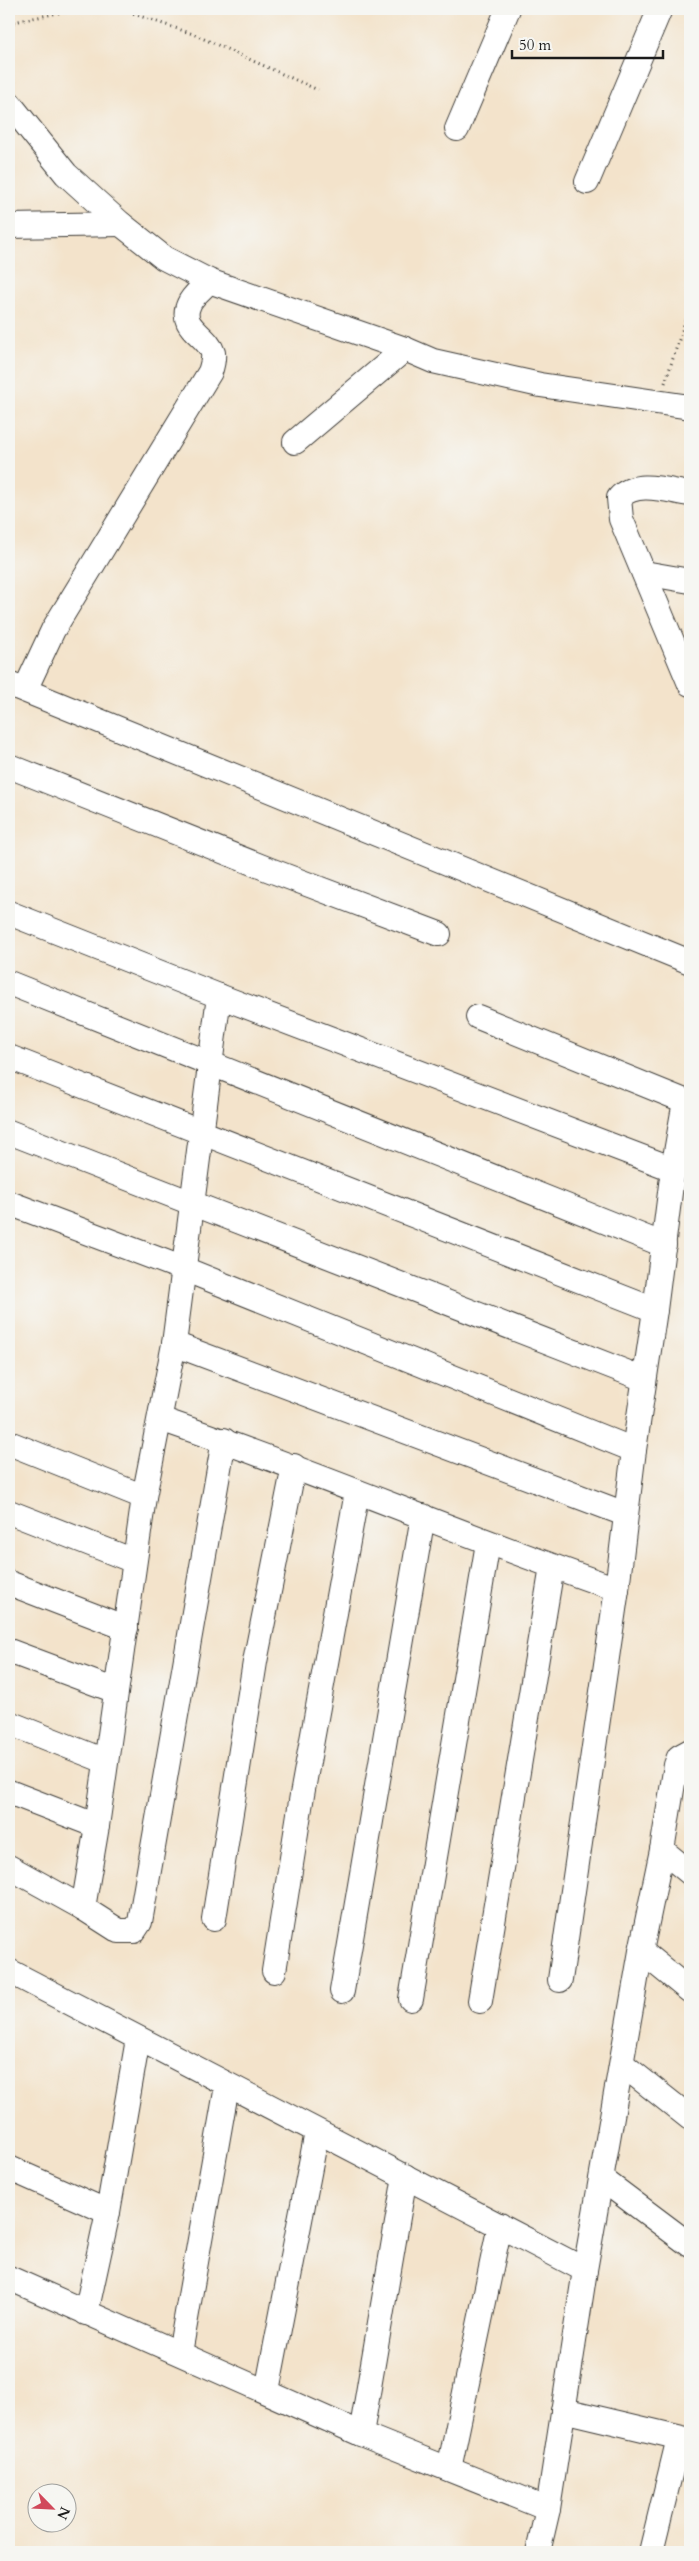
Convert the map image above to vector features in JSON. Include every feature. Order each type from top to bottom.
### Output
[{"type":"street","points":[[457,129],[508,9]]},
{"type":"street","points":[[586,182],[660,9]]},
{"type":"street","points":[[9,103],[66,174],[121,224],[164,258],[209,281],[405,349],[433,361],[540,385],[690,407]]},
{"type":"street","points":[[9,226],[121,224]]},
{"type":"street","points":[[209,281],[189,304],[186,314],[188,324],[210,347],[213,354],[210,372],[17,687],[194,762],[690,962]]},
{"type":"street","points":[[295,442],[405,349]]},
{"type":"street","points":[[688,671],[621,519],[619,498],[625,491],[645,487],[690,494]]},
{"type":"street","points":[[644,573],[690,581]]},
{"type":"street","points":[[9,766],[270,870],[439,934]]},
{"type":"street","points":[[9,913],[219,996],[673,1169]]},
{"type":"street","points":[[9,983],[664,1245]]},
{"type":"street","points":[[83,1908],[97,1826],[144,1497],[174,1344],[219,996]]},
{"type":"street","points":[[478,1017],[688,1101],[673,1169],[655,1310],[634,1450],[617,1589],[560,1980]]},
{"type":"street","points":[[9,1057],[655,1310]]},
{"type":"street","points":[[9,1132],[644,1379]]},
{"type":"street","points":[[9,1203],[184,1269],[634,1450]]},
{"type":"street","points":[[174,1344],[626,1514]]},
{"type":"street","points":[[160,1419],[294,1466],[552,1567],[617,1589]]},
{"type":"street","points":[[9,1868],[83,1908],[119,1931],[134,1931],[140,1922],[224,1440]]},
{"type":"street","points":[[9,1443],[144,1497]]},
{"type":"street","points":[[214,1918],[255,1662],[294,1466]]},
{"type":"street","points":[[274,1971],[302,1795],[357,1492]]},
{"type":"street","points":[[9,1512],[134,1561]]},
{"type":"street","points":[[342,1991],[424,1516]]},
{"type":"street","points":[[412,1999],[488,1542]]},
{"type":"street","points":[[480,2001],[552,1567]]},
{"type":"street","points":[[9,1583],[126,1628]]},
{"type":"street","points":[[9,1651],[116,1691]]},
{"type":"street","points":[[9,1723],[105,1761]]},
{"type":"street","points":[[538,2552],[548,2509],[585,2270],[676,1765],[679,1757],[690,1751]]},
{"type":"street","points":[[9,1792],[97,1826]]},
{"type":"street","points":[[662,1850],[690,1873]]},
{"type":"street","points":[[641,1951],[690,1991]]},
{"type":"street","points":[[9,1972],[585,2270]]},
{"type":"street","points":[[86,2313],[108,2212],[138,2039]]},
{"type":"street","points":[[622,2064],[690,2118]]},
{"type":"street","points":[[180,2353],[227,2086]]},
{"type":"street","points":[[267,2391],[318,2132]]},
{"type":"street","points":[[9,2168],[108,2212]]},
{"type":"street","points":[[361,2434],[405,2176]]},
{"type":"street","points":[[602,2179],[690,2245]]},
{"type":"street","points":[[449,2468],[500,2225]]},
{"type":"street","points":[[9,2278],[361,2434],[548,2509]]},
{"type":"street","points":[[563,2410],[685,2439],[651,2552]]},
{"type":"path","points":[[9,23],[78,9]]},
{"type":"path","points":[[119,9],[193,34],[318,90]]},
{"type":"path","points":[[660,402],[690,306]]}]
